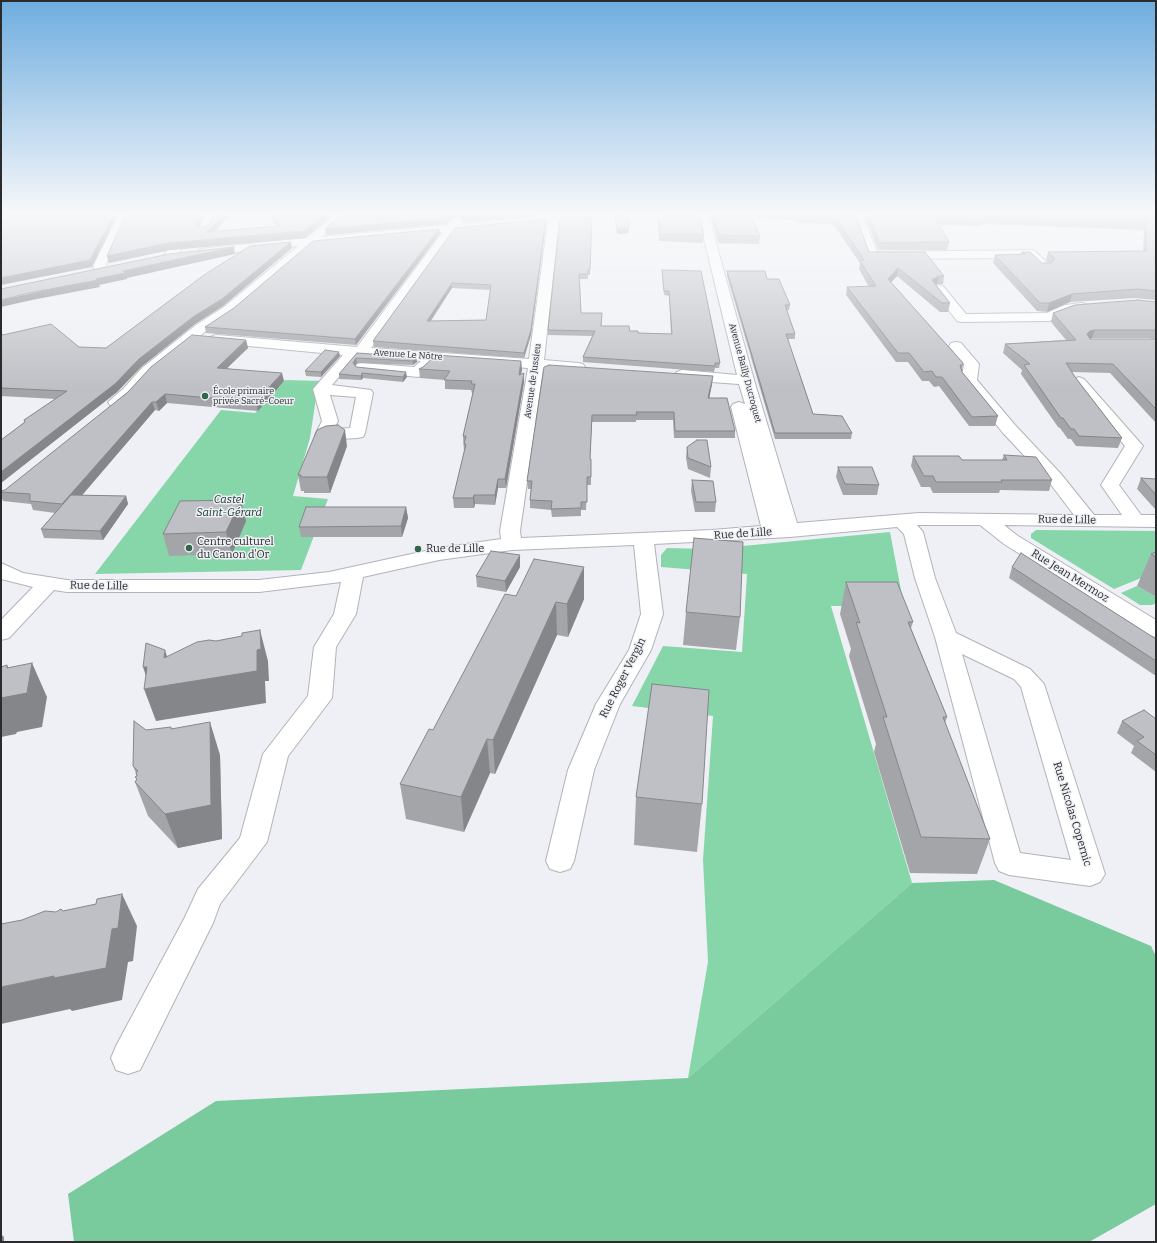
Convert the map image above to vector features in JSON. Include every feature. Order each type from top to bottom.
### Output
[{"type":"street","points":[[86,273],[90,272]]},
{"type":"street","points":[[106,411],[129,392],[147,371],[190,337],[229,310],[274,272]]},
{"type":"street","points":[[321,389],[357,351],[418,272]]},
{"type":"street","name":"Avenue de Jussieu","points":[[512,544],[510,531],[536,364],[547,272]]},
{"type":"street","name":"Avenue Bailly Ducroquet","points":[[709,272],[781,531]]},
{"type":"street","name":"Avenue Bailly Ducroquet","points":[[716,272],[739,379]]},
{"type":"street","points":[[938,289],[962,318],[1050,317],[1070,308],[1092,306]]},
{"type":"street","name":"Avenue Le Nôtre","points":[[190,337],[432,357],[595,368]]},
{"type":"street","points":[[956,346],[972,364],[969,380],[1009,429],[1056,478],[1088,521]]},
{"type":"street","points":[[362,367],[418,372],[432,357]]},
{"type":"street","points":[[666,374],[739,379]]},
{"type":"street","points":[[1079,382],[1134,446],[1110,485],[1146,521]]},
{"type":"street","name":"Rue Jean Mermoz","points":[[985,520],[1011,540],[1155,629]]},
{"type":"street","name":"Rue de Lille","points":[[1,570],[11,576],[48,584],[113,587],[259,586],[306,581],[353,573],[440,554],[512,544],[643,539],[781,531],[902,521],[1146,521]]},
{"type":"street","name":"Rue Nicolas Copernic","points":[[902,521],[913,532],[925,578],[946,637],[1010,863],[1090,874],[1032,684],[1022,674],[946,637]]},
{"type":"street","name":"Rue Roger Vergin","points":[[560,861],[581,770],[608,704],[640,650],[652,614],[643,539]]},
{"type":"street","points":[[128,1058],[198,923],[208,898],[253,842],[276,754],[320,698],[325,647],[345,614],[353,573]]},
{"type":"street","points":[[1,633],[48,584]]},
{"type":"green space","name":"Castel Saint-Gérard","points":[[285,380],[325,381],[316,398],[310,438],[293,496],[328,499],[301,570],[95,574],[221,410],[255,413]]},
{"type":"green space","points":[[1036,530],[1156,531],[1156,572],[1114,589],[1031,538],[1031,534]]},
{"type":"green space","points":[[890,532],[904,606],[831,606],[912,883],[688,1078],[708,962],[703,860],[713,716],[632,706],[663,646],[742,652],[747,574],[661,567],[661,555],[667,548],[711,549]]},
{"type":"green space","points":[[1137,586],[1156,597],[1156,603],[1152,605],[1140,605],[1121,593]]},
{"type":"green space","points":[[994,880],[1151,946],[1156,956],[1156,1204],[1089,1242],[74,1242],[68,1194],[216,1101],[688,1078],[912,883]]},
{"type":"building","points":[[1,272],[31,272],[1,278]]},
{"type":"building","points":[[83,272],[125,273],[1,300],[1,289]]},
{"type":"building","points":[[209,272],[255,272],[222,299],[193,317],[139,359],[115,384],[1,472],[1,440],[25,422],[24,420],[67,391],[1,388],[1,333],[3,335],[51,324],[79,347],[106,348]]},
{"type":"building","points":[[276,272],[406,272],[355,339],[205,327],[234,308]]},
{"type":"building","points":[[423,272],[539,272],[531,330],[524,353],[373,341]],"holes":[[[452,283],[491,285],[486,320],[427,321]]]},
{"type":"building","points":[[554,272],[588,272],[588,274],[579,274],[581,313],[602,313],[601,326],[629,326],[630,331],[638,331],[638,333],[672,334],[669,291],[664,291],[662,272],[701,272],[720,363],[715,363],[715,366],[583,357],[595,331],[548,330]]},
{"type":"building","points":[[727,272],[765,272],[767,279],[779,279],[790,305],[785,305],[795,334],[786,334],[813,414],[842,416],[852,433],[775,433]]},
{"type":"building","points":[[867,272],[894,272],[888,279],[963,363],[963,365],[960,365],[962,372],[998,416],[972,417],[942,377],[936,377],[932,371],[924,372],[909,353],[898,353],[847,287],[876,286]]},
{"type":"building","points":[[903,272],[941,272],[944,276],[939,276],[932,280],[950,303],[942,303]]},
{"type":"building","points":[[1011,272],[1156,272],[1156,291],[1138,289],[1072,294],[1049,303],[1040,303]]},
{"type":"building","points":[[1138,300],[1156,302],[1156,330],[1095,330],[1090,331],[1087,334],[1090,339],[1156,339],[1156,409],[1113,364],[1066,363],[1122,438],[1079,436],[1074,429],[1071,429],[1063,418],[1061,418],[1024,365],[1030,364],[1005,344],[1076,340],[1053,313],[1075,305]]},
{"type":"building","points":[[192,335],[246,340],[217,368],[282,373],[256,402],[165,394],[156,402],[152,402],[62,504],[30,501],[30,494],[1,492],[128,392],[151,367]]},
{"type":"building","points":[[325,350],[339,352],[321,372],[305,371]]},
{"type":"building","points":[[357,353],[416,357],[413,361],[356,358],[353,363],[356,367],[406,372],[403,377],[362,373],[361,376],[339,374]]},
{"type":"building","points":[[436,355],[521,361],[519,375],[524,373],[505,479],[498,479],[495,495],[474,495],[473,498],[453,498],[466,444],[464,444],[466,436],[463,436],[475,384],[471,384],[472,381],[444,380],[450,371],[419,369]]},
{"type":"building","points":[[549,365],[713,376],[708,398],[727,398],[735,431],[675,431],[674,412],[636,412],[637,415],[592,415],[590,459],[591,477],[587,477],[587,502],[581,502],[581,508],[551,509],[552,501],[530,500],[532,481],[527,481],[544,367]]},
{"type":"building","points":[[338,425],[345,430],[327,477],[301,477],[301,475],[298,475],[317,430],[326,426]]},
{"type":"building","points":[[697,440],[707,440],[711,467],[688,458],[687,447]]},
{"type":"building","points":[[1004,455],[1036,457],[1052,480],[936,482],[933,476],[924,476],[913,456],[959,456],[962,460],[1007,460]]},
{"type":"building","points":[[838,467],[872,467],[879,485],[845,484]]},
{"type":"building","points":[[1141,478],[1156,479],[1156,495]]},
{"type":"building","points":[[692,480],[713,481],[716,502],[696,502]]},
{"type":"building","points":[[71,495],[126,496],[100,531],[41,529]]},
{"type":"building","points":[[241,500],[226,532],[163,534],[180,501]]},
{"type":"building","points":[[306,507],[406,507],[401,526],[299,527]]},
{"type":"building","points":[[694,538],[743,542],[740,617],[686,612]]},
{"type":"building","points":[[491,551],[520,555],[505,581],[476,576]]},
{"type":"building","points":[[1156,552],[1156,557],[1151,554]]},
{"type":"building","points":[[1021,553],[1156,639],[1156,661],[1012,567]]},
{"type":"building","points":[[534,559],[584,567],[567,604],[556,602],[493,740],[487,739],[461,797],[400,784],[429,729],[433,730],[505,594],[516,596]]},
{"type":"building","points":[[846,582],[897,582],[913,622],[908,622],[947,717],[943,717],[990,839],[921,837],[883,717],[887,717],[856,622],[860,623]]},
{"type":"building","points":[[260,630],[261,649],[257,650],[257,671],[144,689],[147,667],[143,667],[146,643],[165,650],[164,658],[197,642],[209,640],[216,641],[242,636],[242,633]]},
{"type":"building","points":[[32,663],[27,693],[1,698],[1,667],[7,665],[7,668]]},
{"type":"building","points":[[652,684],[709,690],[702,804],[636,797]]},
{"type":"building","points":[[1144,710],[1156,719],[1156,755],[1137,741],[1144,737],[1122,721]]},
{"type":"building","points":[[134,721],[146,730],[171,727],[171,729],[210,722],[211,805],[165,814],[135,782],[137,779],[135,777],[137,776],[136,773],[138,771],[133,766]]},
{"type":"building","points":[[122,894],[118,928],[112,929],[106,968],[54,978],[54,976],[1,987],[1,924],[22,920],[45,911],[56,912],[61,909],[63,911],[96,904],[97,899]]},
{"type":"place","name":"École primaire privée Sacré-Coeur","points":[[205,396]]},
{"type":"place","name":"Centre culturel du Canon d'Or","points":[[189,548]]},
{"type":"place","name":"Rue de Lille","points":[[418,549]]}]
